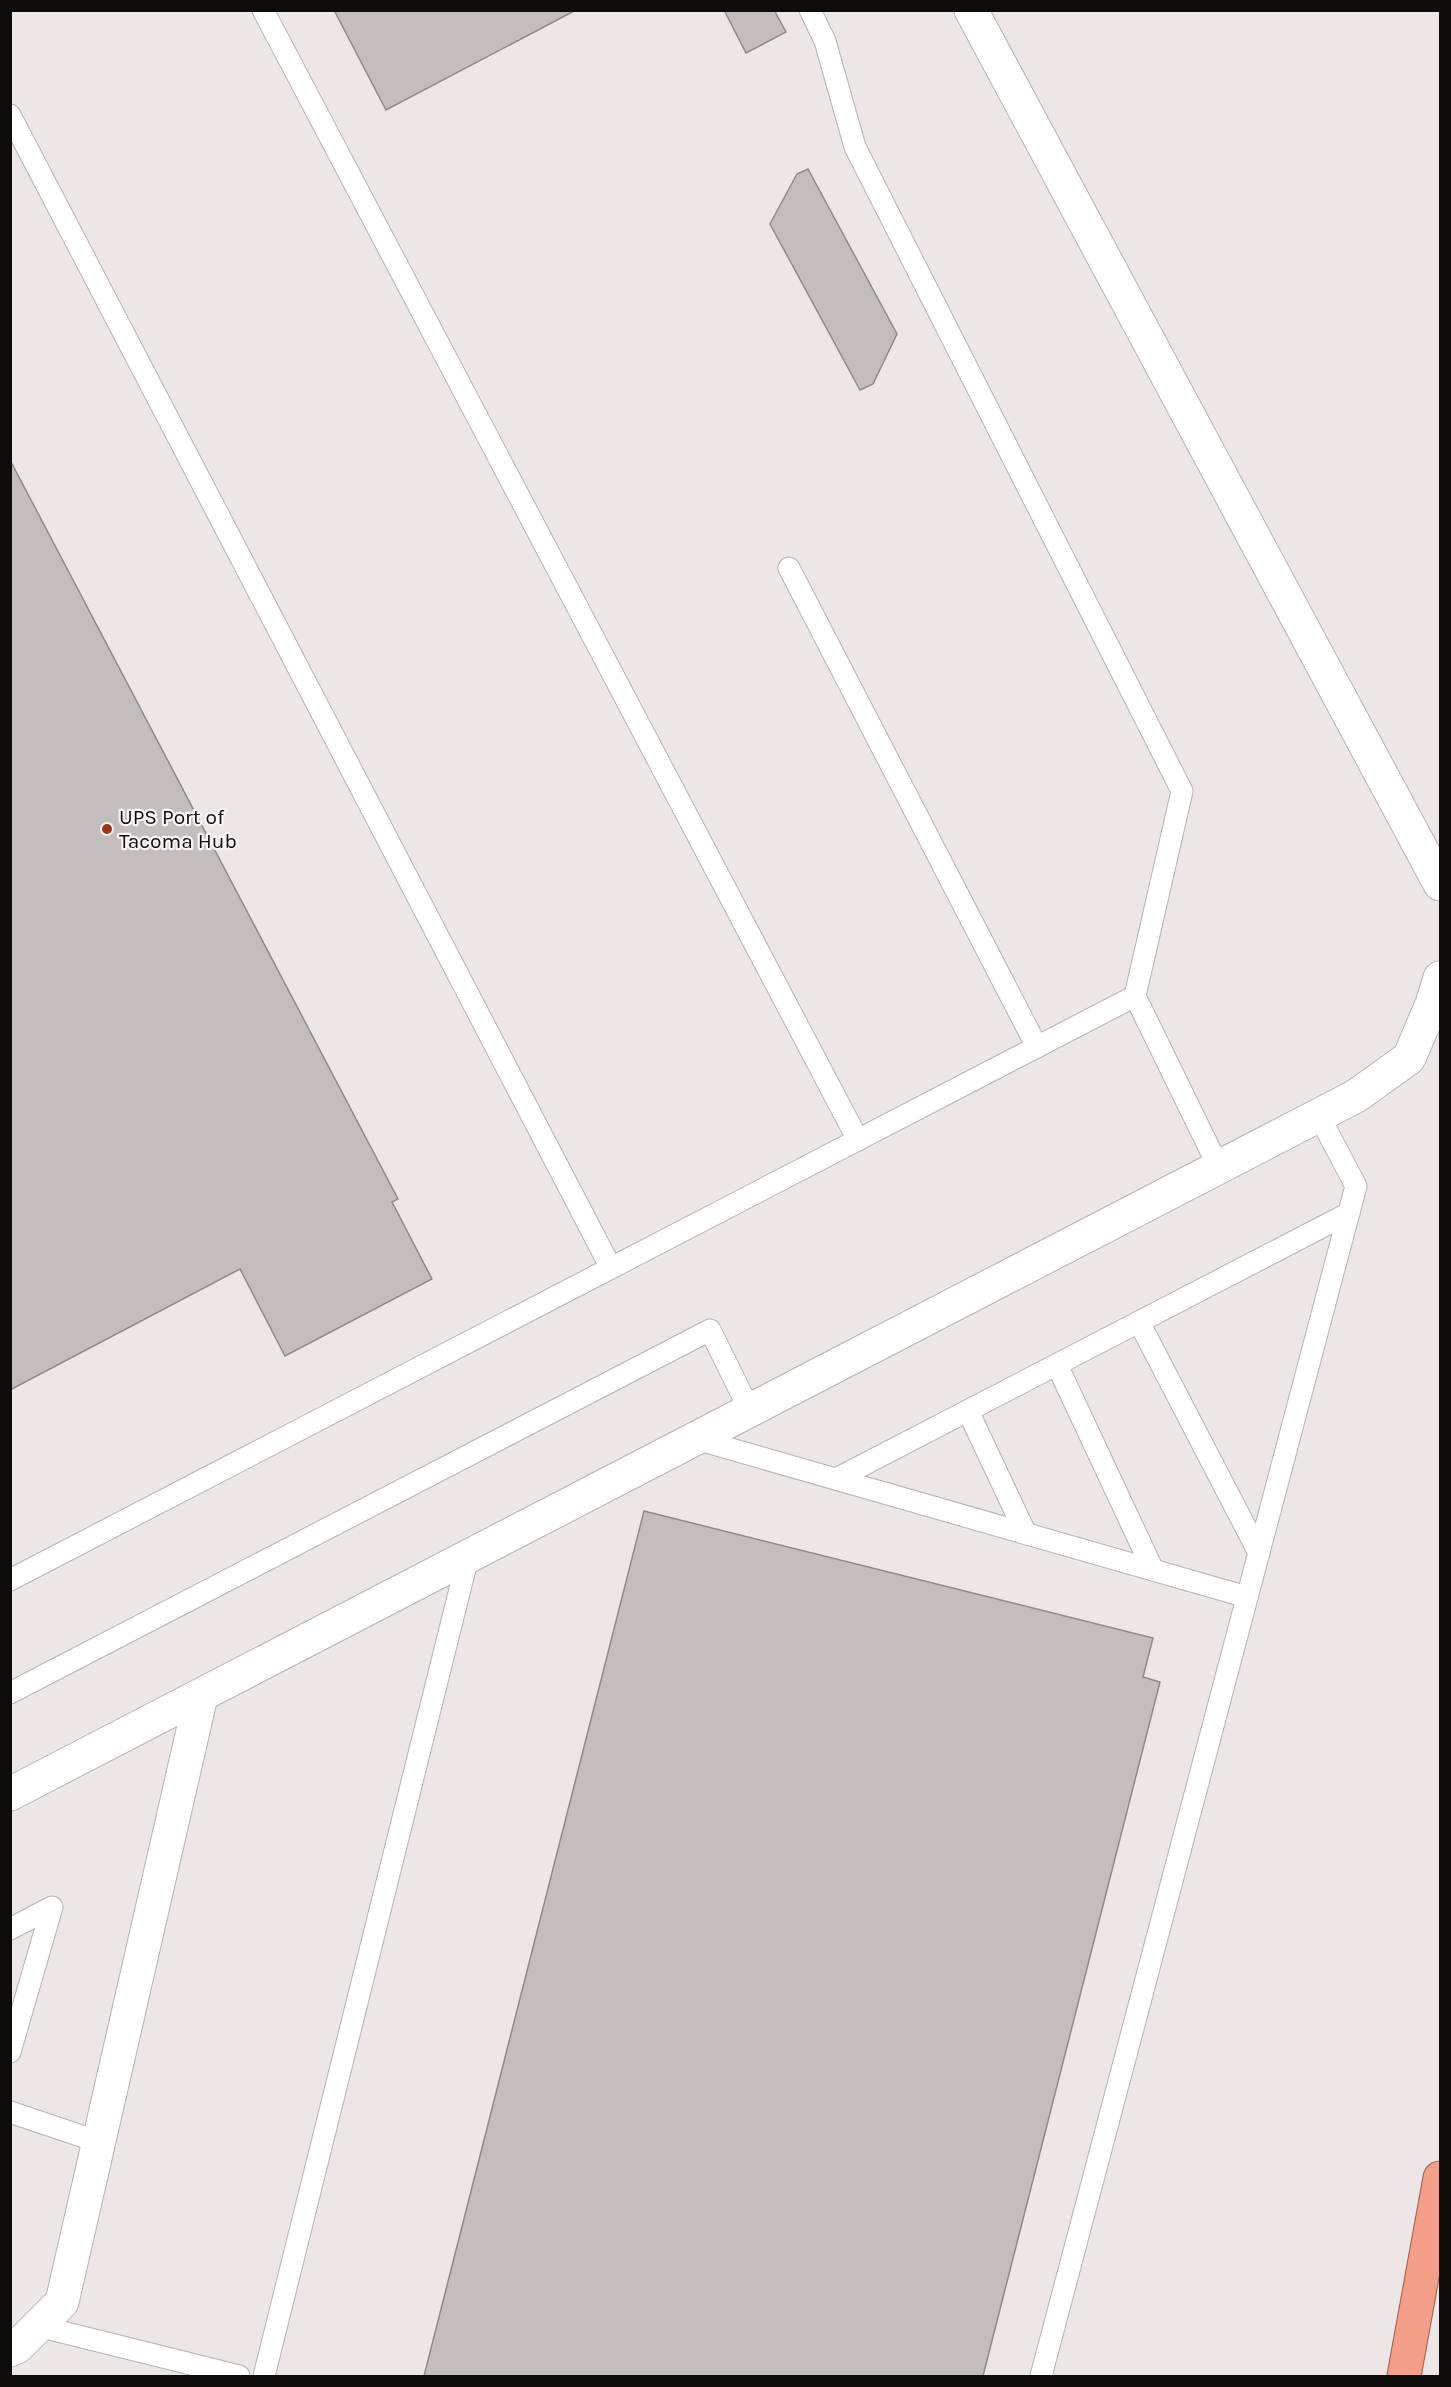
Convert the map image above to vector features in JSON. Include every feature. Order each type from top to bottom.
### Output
[{"type":"highway","points":[[1404,2376],[1440,2178]]},
{"type":"street","points":[[970,10],[1440,884]]},
{"type":"street","points":[[10,1794],[1356,1096],[1409,1058],[1432,1004],[1440,978]]},
{"type":"street","points":[[10,2350],[17,2347],[62,2302],[201,1696]]},
{"type":"lane","points":[[263,10],[858,1140]]},
{"type":"lane","points":[[810,10],[825,41],[855,147],[1182,791],[1135,996],[1219,1168]]},
{"type":"lane","points":[[10,115],[611,1268]]},
{"type":"lane","points":[[789,568],[1037,1047]]},
{"type":"lane","points":[[10,1580],[1135,996]]},
{"type":"lane","points":[[1041,2376],[1356,1185],[1319,1116]]},
{"type":"lane","points":[[836,1479],[1349,1213]]},
{"type":"lane","points":[[1139,1322],[1259,1553]]},
{"type":"lane","points":[[10,1693],[710,1330],[750,1411]]},
{"type":"lane","points":[[1057,1365],[1153,1570]]},
{"type":"lane","points":[[968,1411],[1026,1534]]},
{"type":"lane","points":[[696,1439],[1247,1597]]},
{"type":"lane","points":[[264,2376],[468,1557]]},
{"type":"lane","points":[[10,1929],[52,1908],[10,2052]]},
{"type":"lane","points":[[10,2112],[99,2142]]},
{"type":"lane","points":[[38,2326],[239,2376]]},
{"type":"building","points":[[334,10],[576,10],[386,110]]},
{"type":"building","points":[[724,10],[774,10],[786,32],[746,53]]},
{"type":"building","points":[[808,169],[897,334],[873,384],[860,390],[770,224],[797,174]]},
{"type":"building","name":"UPS Port of Tacoma Hub","points":[[10,460],[398,1199],[392,1202],[432,1279],[285,1356],[240,1269],[10,1390]]},
{"type":"building","points":[[644,1511],[1153,1638],[1143,1677],[1160,1682],[983,2376],[424,2376]]},
{"type":"place","name":"UPS Port of Tacoma Hub","points":[[107,829]]}]
